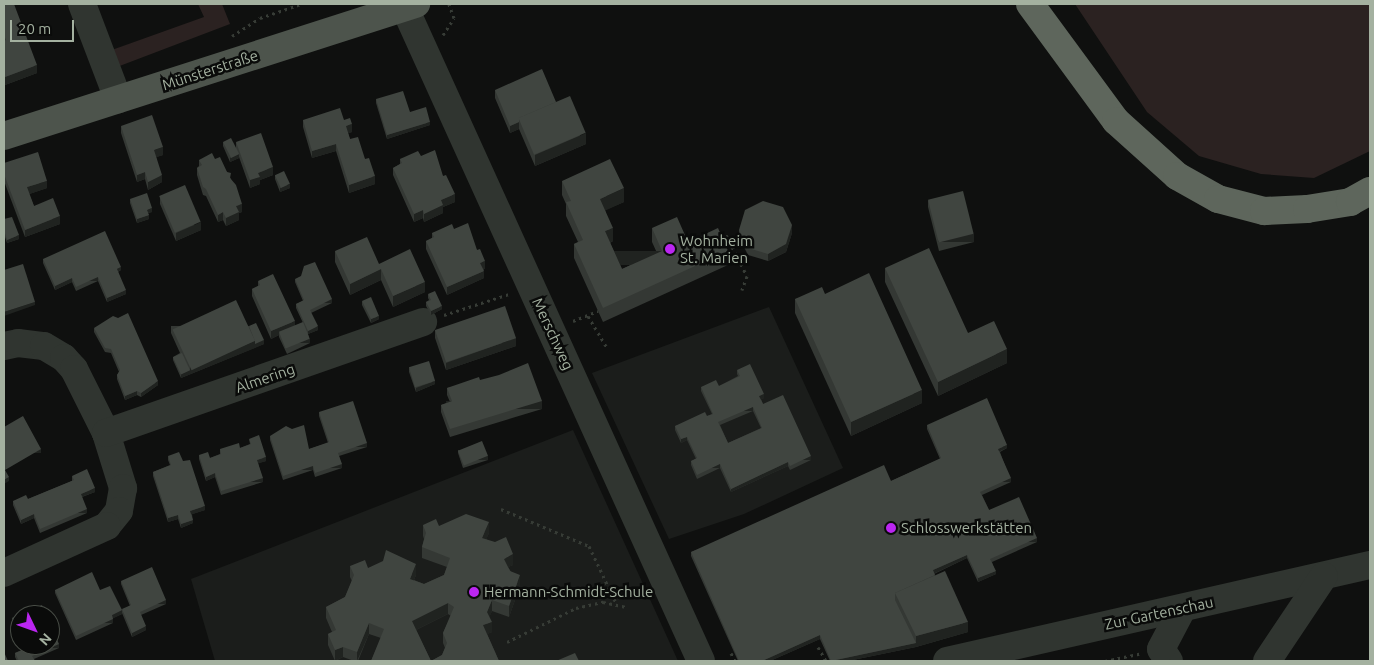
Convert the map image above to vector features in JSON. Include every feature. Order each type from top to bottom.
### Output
[{"type":"highway","points":[[1030,4],[1116,121],[1177,176],[1210,194],[1264,211],[1307,209],[1350,202],[1370,191]]},
{"type":"highway","points":[[1049,4],[1064,30],[1126,114],[1183,168],[1224,190],[1266,201],[1307,199],[1351,190],[1370,178]]},
{"type":"main road","name":"Münsterstraße","points":[[4,136],[408,5]]},
{"type":"street","points":[[82,4],[118,99]]},
{"type":"street","name":"Merschweg","points":[[408,5],[531,285],[701,661]]},
{"type":"street","name":"Almering","points":[[106,433],[423,322]]},
{"type":"street","points":[[4,346],[18,342],[36,344],[64,358],[81,380],[106,433],[122,488],[122,500],[113,519],[93,535],[4,573]]},
{"type":"street","name":"Zur Gartenschau","points":[[947,661],[1370,565]]},
{"type":"street","points":[[1267,661],[1324,576]]},
{"type":"street","points":[[1165,655],[1182,609]]},
{"type":"path","points":[[226,40],[260,18],[301,4]]},
{"type":"path","points":[[726,235],[747,276],[742,290]]},
{"type":"path","points":[[423,322],[531,285]]},
{"type":"path","points":[[588,316],[607,348]]},
{"type":"path","points":[[501,509],[589,546],[616,603]]},
{"type":"path","points":[[507,642],[576,608],[603,602],[616,603],[627,607]]},
{"type":"path","points":[[818,646],[826,661]]},
{"type":"path","points":[[731,653],[735,661]]},
{"type":"path","points":[[1105,661],[1165,655]]},
{"type":"shaded area","points":[[198,4],[222,4],[230,24],[117,67],[109,51],[204,17]]},
{"type":"shaded area","points":[[1075,4],[1370,4],[1370,151],[1314,178],[1261,174],[1199,156],[1147,112]]},
{"type":"shaded area","points":[[769,307],[843,468],[744,514],[669,539],[592,373]]},
{"type":"shaded area","points":[[573,430],[678,661],[215,661],[191,579]]},
{"type":"building","points":[[4,4],[14,4],[37,65],[5,77],[4,41],[6,40],[4,35]]},
{"type":"building","points":[[542,69],[556,102],[519,118],[519,122],[510,126],[495,90]]},
{"type":"building","points":[[403,91],[410,112],[426,107],[430,122],[387,135],[376,99]]},
{"type":"building","points":[[570,96],[586,133],[534,155],[518,118]]},
{"type":"building","points":[[340,108],[344,120],[350,118],[352,124],[346,126],[350,139],[358,137],[365,159],[369,158],[375,176],[349,185],[336,144],[312,151],[303,120]]},
{"type":"building","points":[[152,115],[163,147],[154,150],[162,175],[148,182],[145,172],[137,175],[121,126]]},
{"type":"building","points":[[261,133],[273,167],[258,173],[260,177],[250,180],[236,142]]},
{"type":"building","points":[[231,138],[239,154],[231,158],[223,142]]},
{"type":"building","points":[[435,150],[443,176],[446,175],[455,194],[441,200],[443,205],[424,214],[423,210],[414,214],[393,168],[402,163],[400,159],[418,151],[421,156]]},
{"type":"building","points":[[38,152],[47,181],[27,187],[34,206],[53,198],[60,216],[25,230],[4,174],[4,163]]},
{"type":"building","points":[[212,153],[215,159],[220,157],[227,172],[231,173],[230,178],[236,185],[242,204],[236,206],[239,212],[226,218],[223,212],[218,215],[206,189],[203,187],[197,168],[202,165],[199,160]]},
{"type":"building","name":"Wohnheim St. Marien","points":[[610,159],[624,188],[600,199],[613,228],[605,231],[622,269],[662,251],[652,228],[677,217],[688,242],[718,228],[728,251],[603,308],[574,244],[583,240],[566,202],[571,201],[562,181]]},
{"type":"building","points":[[284,171],[290,184],[281,188],[275,175]]},
{"type":"building","points":[[185,185],[201,222],[175,233],[159,196]]},
{"type":"building","points":[[963,191],[974,234],[939,242],[928,200]]},
{"type":"building","points":[[147,193],[152,208],[147,210],[149,215],[137,219],[130,199]]},
{"type":"building","points":[[763,201],[783,207],[792,225],[786,244],[768,254],[748,248],[739,230],[745,210]]},
{"type":"building","points":[[12,217],[19,235],[7,240],[4,230],[4,219]]},
{"type":"building","points":[[468,223],[477,250],[480,249],[485,261],[480,263],[484,271],[447,287],[426,241],[434,237],[432,233],[452,224],[454,229]]},
{"type":"building","points":[[105,231],[121,267],[117,269],[126,290],[107,298],[98,277],[76,287],[72,278],[55,286],[43,259]]},
{"type":"building","points":[[367,237],[379,264],[410,249],[425,282],[393,296],[381,269],[350,284],[335,251]]},
{"type":"building","points":[[929,248],[968,333],[994,321],[1007,349],[938,382],[885,268]]},
{"type":"building","points":[[315,262],[332,299],[310,310],[318,326],[308,331],[296,304],[304,300],[295,279],[301,276],[304,266]]},
{"type":"building","points":[[23,264],[35,302],[4,312],[4,270]]},
{"type":"building","points":[[869,273],[922,390],[851,422],[795,299],[822,287],[825,294]]},
{"type":"building","points":[[273,274],[295,321],[271,331],[252,289],[260,285],[258,281]]},
{"type":"building","points":[[435,291],[442,306],[431,311],[426,302],[431,300],[428,294]]},
{"type":"building","points":[[371,297],[379,316],[371,319],[362,301]]},
{"type":"building","points":[[236,300],[255,341],[192,370],[173,330]]},
{"type":"building","points":[[505,306],[516,338],[446,362],[435,330]]},
{"type":"building","points":[[128,313],[158,381],[141,393],[137,391],[125,396],[117,375],[120,370],[111,349],[105,348],[94,328],[113,316],[118,318]]},
{"type":"building","points":[[303,322],[310,339],[286,348],[279,332]]},
{"type":"building","points":[[256,323],[264,340],[255,344],[249,326]]},
{"type":"building","points":[[182,353],[190,370],[181,374],[173,357]]},
{"type":"building","points":[[429,361],[435,381],[415,387],[409,367]]},
{"type":"building","points":[[528,363],[542,401],[450,429],[441,405],[452,401],[447,388],[479,377],[480,380],[499,375]]},
{"type":"building","points":[[750,364],[764,394],[759,396],[763,404],[783,395],[811,456],[790,466],[788,462],[731,489],[720,464],[697,475],[691,461],[697,458],[687,437],[681,439],[675,426],[705,412],[707,416],[713,414],[701,387],[716,380],[719,386],[740,376],[737,370]],"holes":[[[753,407],[762,428],[728,443],[718,422]]]},
{"type":"building","name":"Schlosswerkstätten","points":[[987,398],[1007,445],[998,449],[1011,478],[980,492],[989,510],[1019,497],[1037,538],[990,559],[996,571],[978,578],[967,555],[933,570],[935,575],[895,593],[895,600],[916,643],[831,661],[820,635],[762,661],[739,661],[691,552],[884,465],[891,481],[941,458],[927,425]]},
{"type":"building","points":[[353,401],[367,443],[338,453],[342,464],[315,473],[313,466],[283,476],[270,436],[286,426],[292,429],[304,425],[309,449],[329,442],[319,412]]},
{"type":"building","points":[[23,416],[41,449],[5,470],[9,477],[4,480],[4,427]]},
{"type":"building","points":[[259,435],[266,457],[257,460],[263,478],[221,491],[215,473],[206,477],[199,455],[208,452],[210,458],[221,454],[220,449],[239,443],[240,448],[251,444],[249,439]]},
{"type":"building","points":[[482,441],[488,456],[464,466],[458,451]]},
{"type":"building","points":[[179,452],[183,461],[190,460],[205,506],[190,511],[193,520],[181,524],[178,515],[168,518],[153,472],[171,465],[168,456]]},
{"type":"building","points":[[87,469],[95,488],[81,494],[87,509],[40,529],[34,514],[21,520],[13,501],[26,495],[28,499],[74,480],[72,476]]},
{"type":"building","name":"Hermann-Schmidt-Schule","points":[[466,514],[489,522],[482,538],[495,542],[506,537],[513,554],[504,559],[510,571],[520,575],[509,606],[492,600],[487,612],[492,622],[483,625],[499,661],[431,661],[371,661],[384,629],[369,623],[357,652],[343,647],[335,650],[328,634],[336,630],[326,607],[345,597],[354,575],[350,566],[365,560],[368,568],[383,561],[386,550],[416,564],[410,579],[424,584],[444,575],[450,558],[422,547],[426,533],[423,525],[436,519],[439,526]],"holes":[[[448,603],[454,607],[443,633],[447,643],[442,655],[431,661],[412,621]]]},
{"type":"building","points":[[152,567],[166,600],[140,612],[146,626],[132,633],[122,609],[131,605],[121,581]]},
{"type":"building","points":[[945,571],[968,622],[916,636],[895,593]]},
{"type":"building","points":[[92,572],[100,590],[110,586],[122,610],[112,615],[113,619],[76,636],[55,590]]},
{"type":"building","points":[[4,652],[8,661],[4,661]]},
{"type":"building","points":[[575,653],[579,661],[556,661]]},
{"type":"building","points":[[16,655],[34,655],[32,656],[35,661],[19,661]]},
{"type":"place","name":"Wohnheim St. Marien","points":[[670,249]]},
{"type":"place","name":"Schlosswerkstätten","points":[[891,528]]},
{"type":"place","name":"Hermann-Schmidt-Schule","points":[[474,592]]}]
